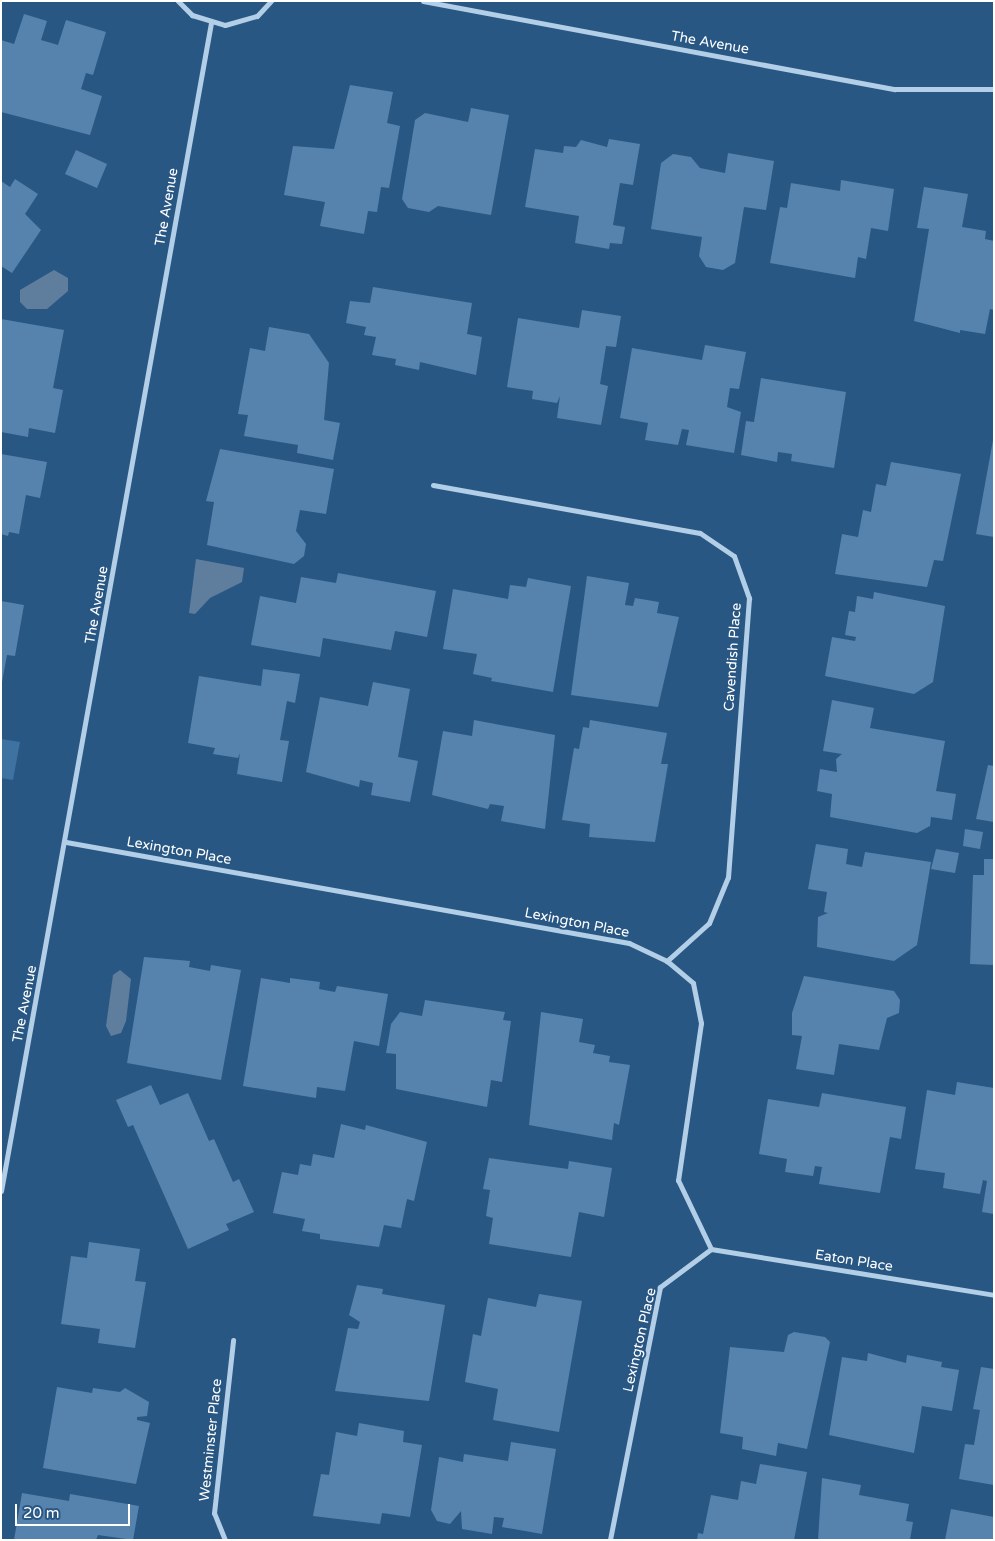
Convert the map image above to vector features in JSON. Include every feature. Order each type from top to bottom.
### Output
[{"type":"street","points":[[178,1],[192,15],[211,23],[241,22],[271,1]]},
{"type":"street","name":"The Avenue","points":[[423,1],[895,88],[994,89]]},
{"type":"street","name":"The Avenue","points":[[1,1191],[66,842],[211,23]]},
{"type":"street","name":"Cavendish Place","points":[[434,486],[700,533],[734,556],[749,598],[728,877],[709,923],[667,961]]},
{"type":"street","name":"Lexington Place","points":[[66,842],[629,943],[667,961],[693,983],[701,1023],[678,1180],[711,1249],[660,1287],[610,1540]]},
{"type":"street","name":"Eaton Place","points":[[711,1249],[994,1295]]},
{"type":"street","name":"Westminster Place","points":[[225,1540],[214,1513],[233,1340]]},
{"type":"shaded area","points":[[54,270],[68,278],[68,291],[47,309],[27,309],[20,302],[20,290]]},
{"type":"shaded area","points":[[196,559],[244,568],[242,582],[210,598],[195,614],[189,613]]},
{"type":"shaded area","points":[[1,739],[20,742],[13,780],[1,778]]},
{"type":"shaded area","points":[[120,970],[131,979],[126,1021],[121,1033],[111,1036],[106,1026],[113,975]]},
{"type":"building","points":[[24,14],[47,21],[41,40],[58,45],[66,20],[106,32],[93,75],[86,73],[81,89],[102,96],[90,135],[1,112],[1,40],[14,44]]},
{"type":"building","points":[[350,85],[393,92],[387,123],[400,126],[389,188],[381,187],[377,212],[368,211],[364,234],[320,226],[325,202],[284,195],[293,146],[334,149]]},
{"type":"building","points":[[471,108],[509,115],[491,215],[438,206],[429,212],[408,208],[402,199],[415,120],[425,113],[468,122]]},
{"type":"building","points":[[609,139],[640,144],[633,185],[620,183],[613,225],[625,227],[622,244],[610,243],[609,249],[575,243],[579,216],[525,207],[535,149],[563,153],[564,146],[576,147],[581,140],[607,147]]},
{"type":"building","points":[[76,150],[107,164],[97,188],[65,174]]},
{"type":"building","points":[[728,153],[774,161],[766,210],[744,207],[735,263],[723,270],[706,267],[699,256],[702,237],[651,229],[661,163],[673,154],[691,157],[700,168],[725,173]]},
{"type":"building","points":[[15,179],[38,194],[25,214],[41,230],[12,273],[1,266],[1,181],[10,187]]},
{"type":"building","points":[[841,180],[894,189],[888,231],[871,228],[866,259],[858,257],[855,278],[770,263],[780,207],[787,208],[791,183],[840,191]]},
{"type":"building","points":[[924,187],[968,194],[962,227],[986,231],[985,239],[994,241],[994,310],[990,309],[985,334],[960,330],[960,333],[914,321],[929,229],[917,228]]},
{"type":"building","points":[[373,287],[472,303],[467,334],[482,337],[476,375],[420,362],[419,370],[395,365],[396,359],[372,355],[376,337],[364,335],[366,327],[346,323],[350,301],[370,303]]},
{"type":"building","points":[[582,310],[621,316],[616,347],[606,346],[600,384],[608,386],[601,425],[557,418],[560,396],[557,403],[532,399],[533,391],[507,387],[518,318],[579,328]]},
{"type":"building","points":[[1,319],[64,330],[53,388],[63,390],[55,433],[29,428],[28,437],[1,432]]},
{"type":"building","points":[[269,327],[309,334],[329,363],[324,420],[340,423],[333,460],[297,453],[298,445],[244,436],[248,415],[238,414],[250,348],[265,351]]},
{"type":"building","points":[[705,345],[746,352],[739,389],[730,388],[727,407],[741,412],[734,453],[686,445],[689,430],[682,429],[678,445],[645,440],[648,423],[620,418],[632,348],[702,360]]},
{"type":"building","points":[[761,378],[846,392],[834,468],[791,461],[792,454],[778,452],[777,462],[741,455],[746,421],[754,422]]},
{"type":"building","points":[[994,440],[994,537],[976,534]]},
{"type":"building","points":[[220,449],[334,469],[326,514],[300,510],[296,531],[306,544],[304,556],[294,564],[207,545],[214,502],[206,501]]},
{"type":"building","points":[[1,454],[47,462],[40,498],[26,495],[19,534],[9,532],[8,536],[1,534]]},
{"type":"building","points":[[891,462],[961,474],[943,561],[934,560],[927,587],[835,574],[842,534],[858,537],[863,510],[871,512],[876,484],[886,486]]},
{"type":"building","points":[[338,573],[436,591],[427,637],[395,631],[391,650],[323,638],[320,657],[251,645],[260,596],[296,603],[301,577],[336,583]]},
{"type":"building","points":[[587,576],[629,583],[625,605],[633,606],[635,598],[659,602],[657,613],[679,617],[658,707],[571,695]]},
{"type":"building","points":[[528,578],[571,586],[553,692],[491,681],[492,678],[473,674],[477,654],[443,649],[453,589],[508,599],[510,585],[526,587]]},
{"type":"building","points":[[874,592],[945,606],[933,682],[914,694],[825,676],[832,637],[855,641],[856,637],[845,635],[849,611],[855,612],[857,596],[873,599]]},
{"type":"building","points":[[1,601],[24,605],[15,656],[7,655],[2,682]]},
{"type":"building","points":[[263,669],[300,674],[295,703],[287,701],[280,740],[289,741],[282,782],[237,774],[240,753],[238,758],[213,754],[215,748],[188,743],[199,676],[261,686]]},
{"type":"building","points":[[373,682],[410,689],[398,757],[418,761],[410,802],[371,795],[373,783],[360,780],[359,787],[306,772],[320,697],[368,706]]},
{"type":"building","points":[[832,700],[874,708],[870,728],[945,741],[936,791],[956,794],[952,820],[931,817],[930,826],[917,833],[830,817],[832,794],[817,791],[820,769],[837,772],[836,759],[842,754],[823,751]]},
{"type":"building","points":[[474,720],[555,735],[545,829],[501,821],[504,806],[490,804],[488,809],[432,795],[443,731],[472,736]]},
{"type":"building","points":[[590,720],[667,733],[661,764],[668,764],[655,842],[589,837],[590,824],[562,820],[574,748],[579,749],[583,727],[589,728]]},
{"type":"building","points":[[988,765],[994,766],[994,822],[976,819]]},
{"type":"building","points":[[965,829],[983,832],[980,849],[963,846]]},
{"type":"building","points":[[816,844],[848,849],[846,864],[862,867],[865,852],[931,862],[917,945],[894,961],[817,947],[818,917],[828,913],[824,912],[827,892],[808,889]]},
{"type":"building","points":[[936,849],[959,853],[955,873],[931,869]]},
{"type":"building","points":[[984,859],[994,859],[994,965],[970,964],[973,875],[984,875]]},
{"type":"building","points":[[144,957],[190,961],[189,967],[210,971],[211,965],[241,970],[221,1080],[127,1063]]},
{"type":"building","points":[[804,976],[894,991],[900,1000],[899,1013],[887,1018],[879,1050],[839,1044],[834,1075],[796,1069],[802,1036],[792,1035],[792,1013]]},
{"type":"building","points":[[261,978],[290,983],[290,978],[320,982],[319,989],[335,992],[337,986],[388,994],[379,1046],[354,1041],[345,1091],[317,1087],[316,1098],[243,1086]]},
{"type":"building","points":[[425,1000],[505,1012],[503,1020],[511,1021],[502,1082],[491,1080],[487,1107],[396,1089],[396,1054],[386,1053],[391,1024],[400,1012],[422,1016]]},
{"type":"building","points":[[541,1012],[583,1019],[579,1042],[595,1045],[593,1053],[610,1056],[609,1062],[630,1065],[619,1125],[614,1123],[612,1140],[529,1125]]},
{"type":"building","points":[[957,1082],[994,1088],[994,1214],[982,1212],[987,1181],[983,1180],[980,1194],[943,1188],[945,1173],[915,1169],[927,1090],[955,1095]]},
{"type":"building","points":[[151,1085],[160,1105],[188,1093],[209,1141],[214,1139],[233,1182],[239,1179],[254,1212],[226,1224],[229,1230],[188,1249],[133,1125],[128,1127],[116,1100]]},
{"type":"building","points":[[822,1093],[906,1107],[901,1139],[890,1137],[880,1193],[819,1184],[822,1167],[815,1166],[813,1176],[785,1172],[787,1159],[759,1154],[768,1099],[819,1107]]},
{"type":"building","points":[[341,1124],[365,1130],[366,1125],[427,1142],[414,1201],[407,1199],[401,1228],[384,1225],[379,1247],[320,1239],[320,1234],[302,1231],[305,1219],[273,1213],[282,1172],[298,1175],[300,1164],[311,1166],[313,1154],[334,1158]]},
{"type":"building","points":[[489,1158],[568,1169],[569,1161],[612,1168],[604,1217],[579,1212],[571,1257],[489,1244],[493,1218],[486,1216],[490,1190],[483,1189]]},
{"type":"building","points":[[89,1242],[140,1249],[135,1281],[146,1282],[135,1348],[98,1343],[100,1329],[61,1324],[71,1256],[87,1258]]},
{"type":"building","points":[[357,1285],[383,1289],[382,1294],[445,1305],[429,1401],[335,1391],[348,1328],[358,1329],[360,1322],[349,1315]]},
{"type":"building","points":[[539,1294],[582,1301],[559,1432],[493,1420],[498,1389],[465,1382],[473,1334],[481,1336],[488,1298],[536,1307]]},
{"type":"building","points":[[794,1332],[825,1337],[830,1342],[807,1449],[778,1443],[776,1456],[742,1449],[743,1437],[720,1433],[730,1347],[784,1352],[788,1335]]},
{"type":"building","points":[[868,1353],[906,1363],[907,1355],[942,1362],[941,1367],[959,1370],[952,1411],[922,1406],[914,1453],[829,1435],[842,1357],[867,1361]]},
{"type":"building","points":[[981,1367],[994,1369],[994,1485],[959,1479],[965,1444],[974,1445],[980,1410],[973,1409]]},
{"type":"building","points":[[57,1387],[92,1393],[93,1388],[120,1392],[125,1388],[149,1402],[147,1416],[137,1417],[137,1420],[150,1423],[136,1484],[43,1468]]},
{"type":"building","points":[[359,1423],[404,1431],[403,1442],[422,1445],[410,1517],[382,1513],[380,1524],[313,1516],[321,1474],[329,1475],[336,1432],[357,1436]]},
{"type":"building","points":[[511,1442],[556,1449],[542,1534],[502,1527],[504,1518],[494,1517],[492,1534],[462,1529],[461,1511],[450,1524],[437,1521],[431,1510],[439,1457],[463,1462],[464,1454],[508,1461]]},
{"type":"building","points":[[760,1464],[807,1472],[794,1540],[697,1540],[698,1533],[703,1534],[711,1495],[738,1500],[741,1481],[756,1484]]},
{"type":"building","points":[[822,1478],[861,1485],[859,1495],[909,1504],[906,1521],[913,1522],[910,1540],[818,1540]]},
{"type":"building","points":[[22,1493],[69,1501],[70,1494],[139,1506],[133,1540],[98,1535],[96,1540],[14,1540]]},
{"type":"building","points":[[951,1509],[994,1517],[994,1540],[945,1540]]}]
